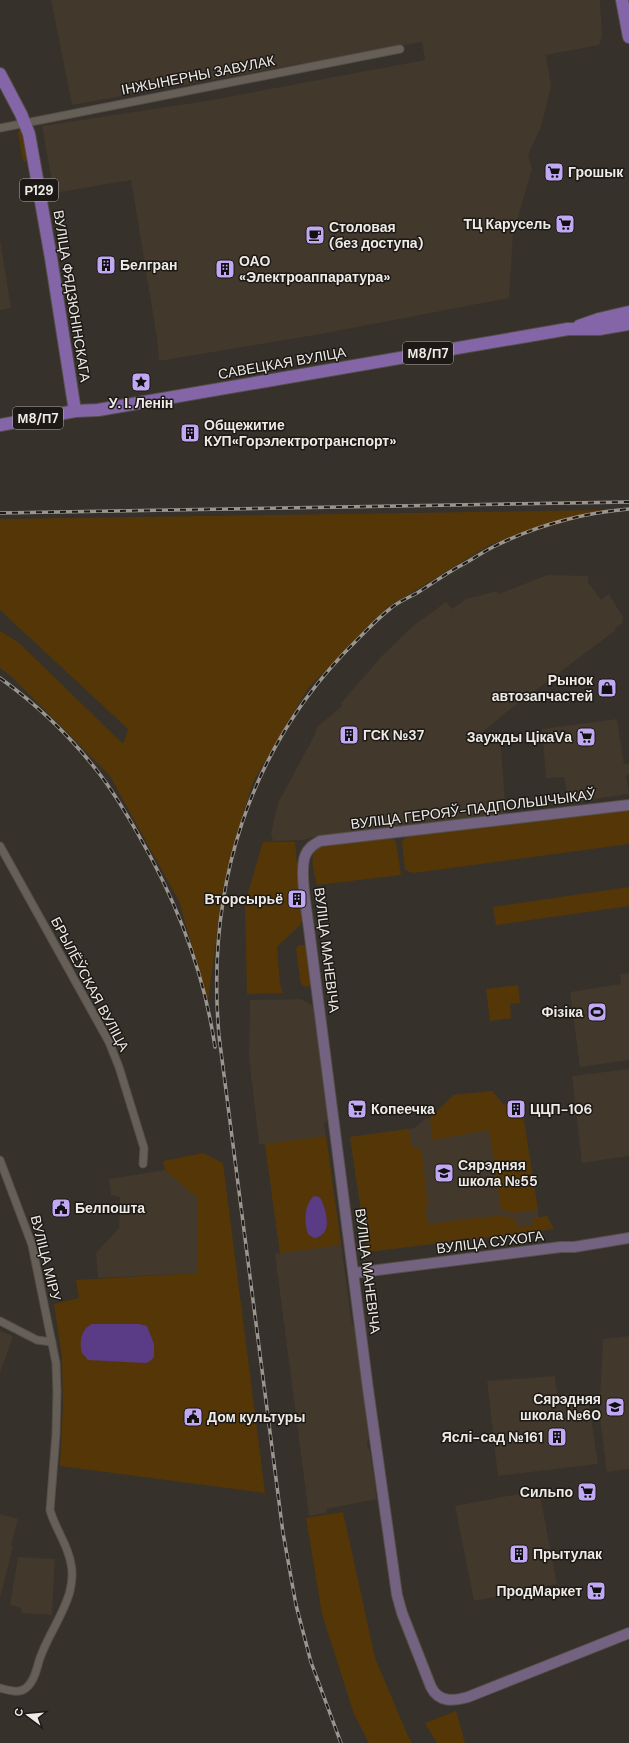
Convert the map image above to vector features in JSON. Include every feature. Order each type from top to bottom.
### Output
[{"type":"main road","points":[[622,0],[629,37]]},
{"type":"main road","name":"ВУЛІЦА ФЯДЗЮНІНСКАГА","points":[[0,74],[26,123],[51,258],[75,411]]},
{"type":"main road","name":"САВЕЦКАЯ ВУЛІЦА","points":[[0,425],[75,411],[98,410],[568,329],[599,319],[629,312]]},
{"type":"main road","name":"САВЕЦКАЯ ВУЛІЦА","points":[[568,329],[599,329],[629,324]]},
{"type":"main road","points":[[613,327],[629,328]]},
{"type":"street","name":"ІНЖЫНЕРНЫ ЗАВУЛАК","points":[[0,128],[400,49]]},
{"type":"street","name":"ВУЛІЦА ГЕРОЯЎ-ПАДПОЛЬШЧЫКАЎ","points":[[320,841],[629,805]]},
{"type":"street","name":"ВУЛІЦА МАНЕВІЧА","points":[[320,841],[312,845],[305,857],[304,877],[354,1273],[397,1595],[402,1613],[434,1692],[444,1700],[456,1700],[468,1697],[629,1634]]},
{"type":"street","name":"БРЫЛЁЎСКАЯ ВУЛІЦА","points":[[0,846],[109,1042],[119,1067],[144,1148],[143,1164]]},
{"type":"street","name":"ВУЛІЦА МІРУ","points":[[0,1160],[32,1245],[57,1368],[50,1510],[52,1520],[70,1558],[72,1578],[64,1608],[47,1640],[31,1683],[24,1689],[18,1691],[0,1688]]},
{"type":"street","name":"ВУЛІЦА СУХОГА","points":[[354,1273],[561,1247],[574,1247],[629,1238]]},
{"type":"street","points":[[0,1322],[37,1340],[52,1342]]},
{"type":"shaded area","points":[[51,0],[600,0],[602,36],[599,45],[546,55],[551,86],[541,127],[528,155],[532,169],[513,235],[509,298],[321,334],[159,361],[157,338],[131,180],[54,193],[42,126],[206,101],[425,60],[422,42],[72,105]]},
{"type":"shaded area","points":[[19,130],[21,132],[27,160],[25,162],[23,161],[18,133]]},
{"type":"shaded area","points":[[0,239],[11,308],[0,310]]},
{"type":"shaded area","points":[[608,510],[491,544],[388,607],[308,688],[253,782],[236,836],[223,889],[208,1001],[179,901],[110,776],[11,676],[0,668],[0,631],[18,642],[122,743],[124,742],[128,729],[0,610],[0,519]]},
{"type":"shaded area","points":[[547,575],[588,576],[588,582],[601,600],[609,594],[624,619],[622,621],[623,623],[615,628],[616,630],[504,714],[483,732],[483,738],[496,736],[501,748],[506,816],[318,838],[317,836],[303,840],[273,841],[271,833],[278,803],[318,726],[342,706],[341,703],[383,655],[414,625],[446,602],[452,609],[466,599],[497,591],[499,594]]},
{"type":"shaded area","points":[[617,719],[624,764],[629,764],[629,774],[626,776],[629,794],[569,803],[564,777],[546,778],[542,729]]},
{"type":"shaded area","points":[[629,809],[629,844],[413,873],[405,870],[402,842],[407,835]]},
{"type":"shaded area","points":[[389,838],[396,842],[401,875],[317,885],[313,864],[313,854],[319,847]]},
{"type":"shaded area","points":[[263,842],[295,842],[302,920],[300,925],[277,947],[280,984],[283,993],[247,994],[245,903]]},
{"type":"shaded area","points":[[629,887],[629,906],[496,925],[493,907]]},
{"type":"shaded area","points":[[299,945],[305,945],[308,948],[312,982],[309,986],[305,987],[301,984],[296,949]]},
{"type":"shaded area","points":[[629,973],[629,1060],[580,1067],[570,992],[621,984],[620,974]]},
{"type":"shaded area","points":[[518,985],[520,1003],[510,1004],[511,1018],[490,1021],[486,989]]},
{"type":"shaded area","points":[[301,999],[313,1006],[328,1120],[324,1124],[352,1325],[354,1325],[369,1439],[367,1442],[370,1451],[377,1499],[326,1509],[327,1513],[309,1516],[275,1254],[280,1253],[265,1144],[259,1144],[249,1057],[250,1000]]},
{"type":"shaded area","points":[[629,1069],[629,1156],[582,1163],[572,1076]]},
{"type":"shaded area","name":"Сярэдняя школа №55","points":[[492,1091],[504,1105],[509,1104],[511,1116],[523,1115],[541,1231],[367,1252],[350,1137],[414,1128],[425,1119],[430,1118],[454,1095]]},
{"type":"shaded area","points":[[492,1091],[504,1105],[509,1104],[511,1116],[523,1115],[538,1210],[512,1213],[501,1210],[489,1130],[432,1140],[430,1118],[454,1095]]},
{"type":"shaded area","points":[[409,1129],[412,1147],[420,1149],[422,1152],[428,1207],[425,1210],[428,1224],[498,1216],[514,1219],[517,1228],[534,1224],[533,1218],[547,1216],[554,1229],[367,1252],[350,1137]]},
{"type":"shaded area","points":[[326,1136],[341,1245],[280,1253],[265,1144]]},
{"type":"shaded area","points":[[203,1153],[223,1163],[265,1493],[60,1466],[63,1406],[62,1357],[54,1304],[79,1298],[76,1280],[197,1273],[197,1198],[165,1170],[163,1161]]},
{"type":"shaded area","points":[[165,1170],[197,1198],[197,1273],[98,1278],[96,1253],[119,1228],[120,1197],[111,1195],[109,1179]]},
{"type":"shaded area","points":[[314,1196],[321,1199],[327,1222],[324,1232],[320,1236],[314,1238],[308,1234],[306,1214],[308,1204]]},
{"type":"shaded area","points":[[92,1324],[139,1324],[147,1326],[154,1344],[154,1357],[149,1362],[145,1363],[88,1360],[82,1353],[81,1340],[85,1329]]},
{"type":"shaded area","points":[[0,1331],[13,1336],[0,1373]]},
{"type":"shaded area","name":"Сярэдняя школа №60","points":[[629,1336],[629,1469],[607,1472],[600,1419],[603,1339]]},
{"type":"shaded area","points":[[555,1376],[558,1400],[588,1397],[598,1464],[498,1476],[487,1381]]},
{"type":"shaded area","points":[[539,1490],[557,1584],[474,1601],[455,1506]]},
{"type":"shaded area","points":[[343,1512],[375,1658],[412,1743],[369,1743],[354,1714],[322,1614],[306,1518]]},
{"type":"shaded area","points":[[0,1514],[18,1519],[11,1546],[13,1547],[0,1598]]},
{"type":"shaded area","points":[[18,1557],[55,1559],[52,1615],[22,1613],[21,1608],[10,1605]]},
{"type":"shaded area","points":[[456,1711],[465,1743],[437,1743],[425,1723]]},
{"type":"railway","points":[[0,513],[629,502]]},
{"type":"railway","points":[[341,1743],[311,1662],[296,1605],[283,1533],[219,1036],[217,981],[220,927],[228,874],[242,823],[262,774],[287,727],[319,682],[356,641],[382,616],[397,604],[489,549],[525,533],[576,517],[629,509]]},
{"type":"railway","points":[[0,678],[40,710],[88,759],[109,787],[133,826],[165,884],[187,937],[204,991],[215,1047]]},
{"type":"place","name":"Грошык","points":[[554,172]]},
{"type":"place","name":"ТЦ Карусель","points":[[565,224]]},
{"type":"place","name":"Столовая (без доступа)","points":[[315,235]]},
{"type":"place","name":"Белгран","points":[[106,265]]},
{"type":"place","name":"ОАО «Электроаппаратура»","points":[[225,269]]},
{"type":"place","name":"У. І. Ленін","points":[[141,382]]},
{"type":"place","name":"Общежитие КУП«Горэлектротранспорт»","points":[[190,433]]},
{"type":"place","name":"Рынок автозапчастей","points":[[607,688]]},
{"type":"place","name":"ГСК №37","points":[[349,735]]},
{"type":"place","name":"Заужды ЦікаVа","points":[[586,737]]},
{"type":"place","name":"Вторсырьё","points":[[297,899]]},
{"type":"place","name":"Фізіка","points":[[597,1012]]},
{"type":"place","name":"Копеечка","points":[[357,1109]]},
{"type":"place","name":"ЦЦП-106","points":[[516,1109]]},
{"type":"place","name":"Сярэдняя школа №55","points":[[444,1173]]},
{"type":"place","name":"Белпошта","points":[[61,1208]]},
{"type":"place","name":"Сярэдняя школа №60","points":[[615,1407]]},
{"type":"place","name":"Дом культуры","points":[[193,1417]]},
{"type":"place","name":"Яслі-сад №161","points":[[557,1437]]},
{"type":"place","name":"Сильпо","points":[[587,1492]]},
{"type":"place","name":"Прытулак","points":[[519,1554]]},
{"type":"place","name":"ПродМаркет","points":[[596,1591]]}]
